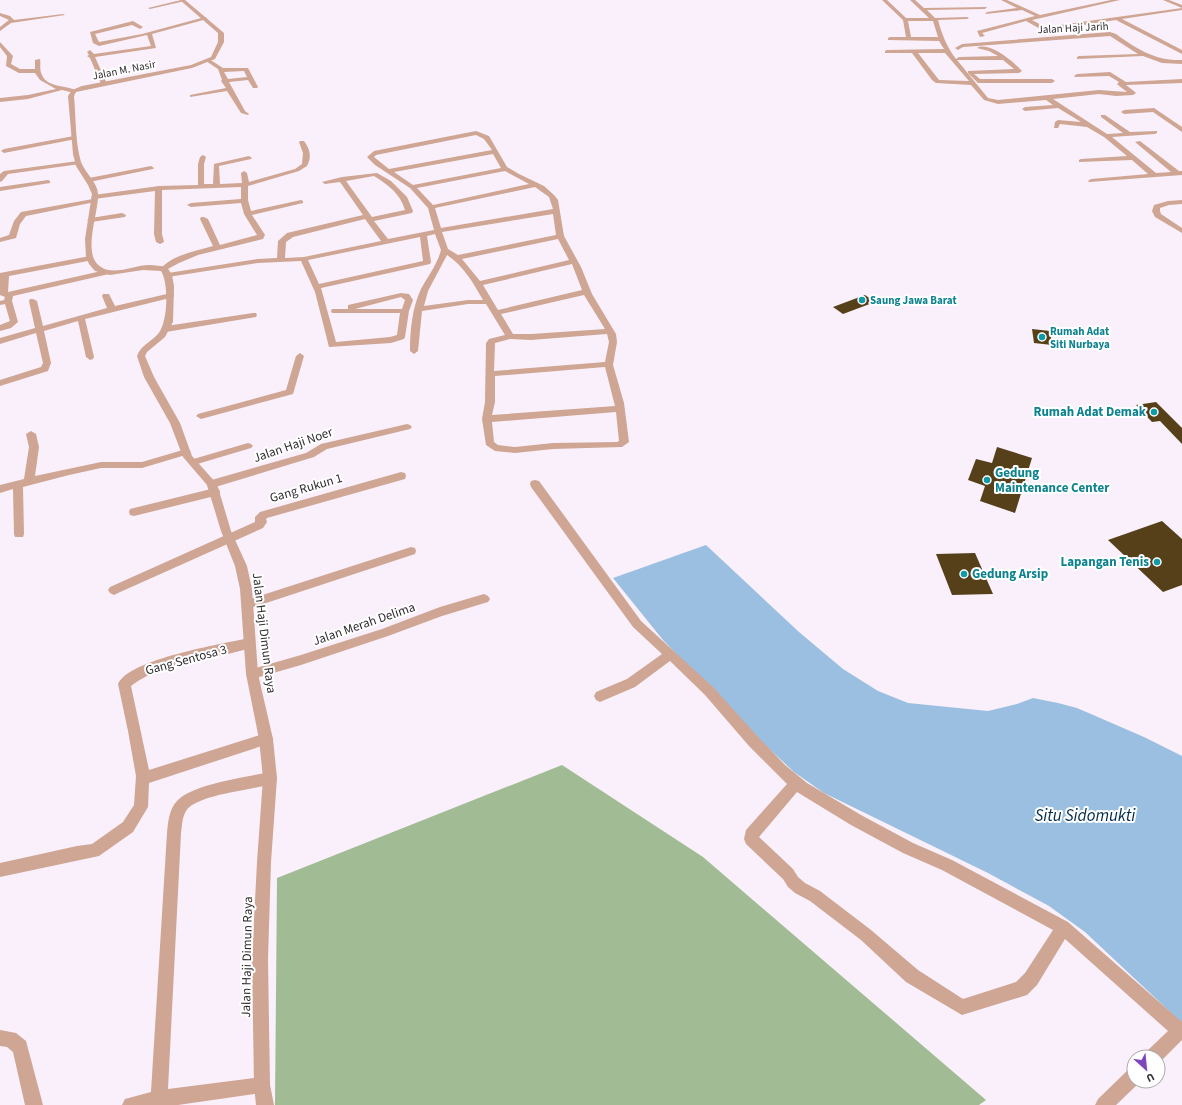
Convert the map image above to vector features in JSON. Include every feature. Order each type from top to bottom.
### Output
[{"type":"street","points":[[150,8],[182,0],[217,28],[222,38],[215,56],[209,61],[221,70],[224,81],[229,90],[240,108],[246,114]]},
{"type":"street","points":[[884,0],[905,20],[909,39]]},
{"type":"street","points":[[912,0],[935,20],[946,49],[986,99],[998,102],[1047,98],[1078,93],[1133,93],[1120,84],[1124,83]]},
{"type":"street","points":[[1003,0],[1040,16]]},
{"type":"street","points":[[982,36],[979,32],[1040,16],[1118,0]]},
{"type":"street","points":[[1165,0],[1182,8]]},
{"type":"street","points":[[1027,19],[1044,29],[1118,19],[1182,8]]},
{"type":"street","points":[[923,10],[1023,9]]},
{"type":"street","points":[[0,14],[11,18],[12,22]]},
{"type":"street","points":[[0,29],[12,22],[63,15]]},
{"type":"street","points":[[98,44],[149,33],[205,18]]},
{"type":"street","points":[[905,20],[967,18]]},
{"type":"street","points":[[1118,19],[1182,52]]},
{"type":"street","points":[[1107,20],[1118,26]]},
{"type":"street","points":[[104,84],[89,52],[101,49],[93,34],[94,32],[134,23],[140,27]]},
{"type":"street","points":[[90,56],[154,47],[149,33]]},
{"type":"street","name":"Jalan Haji Jarih","points":[[958,48],[962,46],[1110,34],[1114,35],[1142,55],[1163,62],[1182,62]]},
{"type":"street","points":[[890,39],[941,39]]},
{"type":"street","points":[[0,44],[10,56],[8,65]]},
{"type":"street","points":[[887,52],[958,48],[989,48],[1018,71],[970,72]]},
{"type":"street","points":[[914,51],[934,79],[938,82],[972,83]]},
{"type":"street","points":[[1080,58],[1142,55]]},
{"type":"street","points":[[998,102],[959,59],[1003,58]]},
{"type":"street","points":[[38,60],[38,71],[42,80],[61,89],[74,91],[71,96],[74,138],[78,162],[89,180],[95,194],[91,220],[89,255],[94,266],[99,270],[106,272]]},
{"type":"street","name":"Jalan M. Nasir","points":[[74,91],[175,70],[209,61]]},
{"type":"street","points":[[0,67],[8,65],[19,71],[38,71]]},
{"type":"street","points":[[221,70],[246,68],[255,87]]},
{"type":"street","points":[[1077,76],[1110,74],[1124,83],[1182,81]]},
{"type":"street","points":[[224,81],[250,78]]},
{"type":"street","points":[[979,82],[1052,82]]},
{"type":"street","points":[[0,100],[28,97],[61,89]]},
{"type":"street","points":[[192,96],[229,90]]},
{"type":"street","points":[[1047,98],[1106,136],[1154,175]]},
{"type":"street","points":[[1025,109],[1060,106]]},
{"type":"street","points":[[1124,112],[1154,110],[1182,130]]},
{"type":"street","points":[[1103,116],[1127,133]]},
{"type":"street","points":[[1056,127],[1058,122],[1090,126]]},
{"type":"street","points":[[1106,136],[1127,133],[1155,132]]},
{"type":"street","points":[[414,351],[414,334],[426,286],[443,260],[445,250],[438,231],[432,207],[412,187],[390,171],[377,164],[370,157],[371,155],[384,151],[476,133],[487,137],[494,152],[505,169],[536,185],[552,196],[557,211],[556,223],[560,236],[574,261],[586,292],[610,330],[613,338],[612,355],[609,364],[612,382],[619,401],[624,442],[616,445],[553,446],[515,450],[495,448],[489,443],[487,419],[490,402],[490,343],[492,341],[510,336],[532,337],[610,330]]},
{"type":"street","points":[[4,151],[74,138]]},
{"type":"street","points":[[0,240],[7,239],[12,236],[15,224],[21,215],[24,214],[94,199],[159,188],[244,185],[276,177],[302,168],[305,165],[308,152],[302,142]]},
{"type":"street","points":[[1138,142],[1180,173]]},
{"type":"street","points":[[390,171],[494,152]]},
{"type":"street","points":[[201,187],[201,164],[203,157]]},
{"type":"street","points":[[216,187],[216,165],[249,158]]},
{"type":"street","points":[[1081,161],[1133,158]]},
{"type":"street","points":[[0,170],[78,162]]},
{"type":"street","points":[[0,180],[6,172],[78,162]]},
{"type":"street","points":[[89,180],[151,168]]},
{"type":"street","points":[[412,187],[505,169]]},
{"type":"street","points":[[166,272],[184,257],[217,247],[260,237],[261,235],[248,214],[244,201],[244,185],[246,180],[244,173]]},
{"type":"street","points":[[1091,181],[1180,173]]},
{"type":"street","points":[[282,260],[282,241],[290,235],[409,210],[405,198],[389,182],[375,174],[325,182]]},
{"type":"street","points":[[342,179],[386,241]]},
{"type":"street","points":[[0,189],[48,182]]},
{"type":"street","points":[[432,207],[536,185]]},
{"type":"street","points":[[159,188],[158,234],[160,242]]},
{"type":"street","points":[[191,205],[244,201]]},
{"type":"street","points":[[248,214],[301,202]]},
{"type":"street","points":[[1180,232],[1158,215],[1156,211],[1157,207],[1168,203],[1182,202]]},
{"type":"street","points":[[4,300],[14,292],[106,272],[148,267],[166,272],[258,261],[304,259],[423,233],[557,211]]},
{"type":"street","points":[[91,220],[122,215]]},
{"type":"street","points":[[204,219],[217,247]]},
{"type":"street","points":[[318,287],[427,262],[423,233]]},
{"type":"street","points":[[457,258],[560,236]]},
{"type":"street","points":[[445,250],[457,258],[478,284],[510,336]]},
{"type":"street","points":[[0,328],[8,326],[14,322],[4,300],[2,272],[89,255]]},
{"type":"street","points":[[304,259],[318,287],[332,345],[400,338],[405,311],[410,300],[406,296],[401,295],[325,314]]},
{"type":"street","points":[[478,284],[574,261]]},
{"type":"street","points":[[166,272],[171,295],[169,322],[166,329]]},
{"type":"street","points":[[495,313],[586,292]]},
{"type":"street","points":[[0,341],[112,309],[171,295]]},
{"type":"street","points":[[106,296],[112,309]]},
{"type":"street","points":[[0,382],[45,369],[48,363],[33,301]]},
{"type":"street","points":[[420,309],[454,304],[489,302]]},
{"type":"street","points":[[335,311],[405,311]]},
{"type":"street","points":[[166,329],[253,315]]},
{"type":"street","points":[[81,318],[90,357]]},
{"type":"street","name":"Jalan Haji Dimun Raya","points":[[166,329],[162,335],[142,351],[141,356],[149,377],[175,423],[190,460],[194,462],[213,488],[226,531],[241,566],[248,604],[249,643],[252,674],[266,739],[270,778],[260,959],[262,1085],[264,1105]]},
{"type":"street","points":[[202,416],[290,392],[300,356]]},
{"type":"street","points":[[490,374],[609,364]]},
{"type":"street","points":[[487,419],[620,409]]},
{"type":"street","name":"Jalan Haji Noer","points":[[134,512],[213,488],[310,455],[324,446],[407,427]]},
{"type":"street","points":[[29,482],[34,447],[31,434]]},
{"type":"street","points":[[194,462],[248,446]]},
{"type":"street","points":[[0,489],[101,465],[142,465],[186,452]]},
{"type":"street","name":"Gang Rukun 1","points":[[230,540],[259,525],[262,522],[260,517],[264,514],[401,476]]},
{"type":"street","points":[[18,484],[19,534]]},
{"type":"street","points":[[535,484],[637,624],[709,691],[769,758],[796,783],[856,820],[908,848],[947,865],[1063,927],[1181,1032],[1162,1049]]},
{"type":"street","points":[[114,590],[230,540]]},
{"type":"street","points":[[248,604],[411,551]]},
{"type":"street","name":"Jalan Merah Delima","points":[[252,674],[384,633],[440,612],[484,599]]},
{"type":"street","name":"Gang Sentosa 3","points":[[142,776],[135,731],[124,684],[140,672],[172,662],[249,643]]},
{"type":"street","points":[[600,696],[631,683],[671,654]]},
{"type":"street","points":[[0,870],[77,853],[94,851],[128,827],[141,807],[142,776],[147,777],[266,739]]},
{"type":"street","points":[[159,1099],[172,872],[177,819],[180,808],[186,802],[198,796],[270,778]]},
{"type":"street","points":[[796,783],[751,835],[751,839],[788,874],[793,882],[800,888],[815,896],[866,935],[912,976],[962,1007],[1021,989],[1031,979],[1063,927]]},
{"type":"street","points":[[0,1038],[10,1039],[20,1047],[34,1105]]},
{"type":"street","points":[[1104,1105],[1126,1084]]},
{"type":"street","points":[[131,1105],[159,1099],[262,1085]]},
{"type":"green space","points":[[562,765],[703,857],[986,1100],[979,1105],[275,1105],[277,878]]},
{"type":"water","name":"Situ Sidomukti","points":[[706,545],[799,632],[843,669],[878,691],[908,703],[988,711],[1017,704],[1033,698],[1058,703],[1077,708],[1144,737],[1182,756],[1182,1023],[1085,932],[1049,906],[988,873],[824,793],[794,772],[764,744],[663,640],[613,578]]},
{"type":"building","name":"Saung Jawa Barat","points":[[865,295],[875,302],[843,314],[833,307]]},
{"type":"building","name":"Rumah Adat Siti Nurbaya","points":[[1032,329],[1050,331],[1052,345],[1034,343]]},
{"type":"building","name":"Rumah Adat Demak","points":[[1156,402],[1182,428],[1182,444],[1160,421],[1152,422],[1136,405]]},
{"type":"building","name":"Gedung Maintenance Center","points":[[997,447],[1032,458],[1015,513],[980,501],[985,486],[968,480],[976,459],[992,463]]},
{"type":"building","name":"Lapangan Tenis","points":[[1162,521],[1182,539],[1182,585],[1163,592],[1108,540]]},
{"type":"building","name":"Gedung Arsip","points":[[975,553],[993,594],[952,595],[936,554]]},
{"type":"place","name":"Saung Jawa Barat","points":[[862,300]]},
{"type":"place","name":"Rumah Adat Siti Nurbaya","points":[[1042,337]]},
{"type":"place","name":"Rumah Adat Demak","points":[[1154,412]]},
{"type":"place","name":"Gedung Maintenance Center","points":[[987,480]]},
{"type":"place","name":"Lapangan Tenis","points":[[1157,562]]},
{"type":"place","name":"Gedung Arsip","points":[[964,574]]}]
